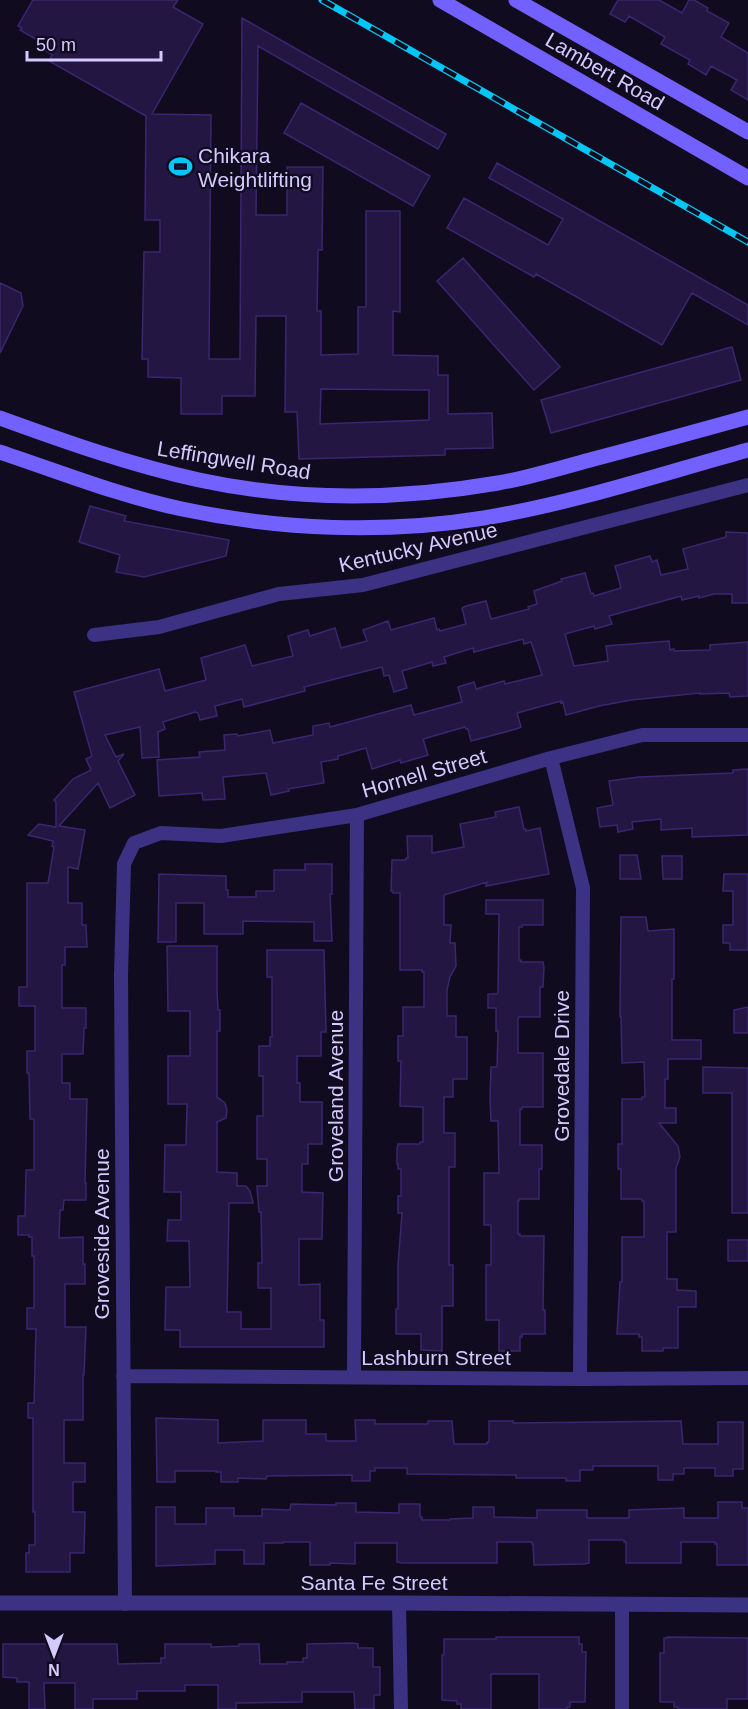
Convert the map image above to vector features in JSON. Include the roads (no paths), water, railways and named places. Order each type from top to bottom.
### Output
[{"type":"main road","name":"Lambert Road","points":[[440,0],[748,178]]},
{"type":"main road","name":"Lambert Road","points":[[516,0],[748,132]]},
{"type":"main road","name":"Leffingwell Road","points":[[0,418],[100,453],[201,480],[255,489],[319,495],[368,495],[428,493],[500,483],[748,417]]},
{"type":"main road","points":[[0,452],[124,494],[181,509],[250,521],[352,528],[452,523],[513,513],[748,450]]},
{"type":"street","name":"Kentucky Avenue","points":[[94,635],[159,627],[279,594],[363,585],[748,485]]},
{"type":"street","name":"Hornell Street","points":[[124,864],[134,843],[161,832],[221,836],[357,815],[551,758],[642,735],[748,735]]},
{"type":"street","name":"Grovedale Drive","points":[[551,758],[583,888],[580,1378]]},
{"type":"street","name":"Groveland Avenue","points":[[354,1377],[357,815]]},
{"type":"street","name":"Groveside Avenue","points":[[124,864],[121,975],[125,1604]]},
{"type":"street","name":"Lashburn Street","points":[[123,1376],[748,1378]]},
{"type":"street","name":"Santa Fe Street","points":[[0,1603],[748,1605]]},
{"type":"street","points":[[399,1603],[400,1709]]},
{"type":"street","points":[[622,1604],[622,1709]]},
{"type":"railway","points":[[322,0],[748,242]]},
{"type":"place","name":"Chikara Weightlifting","points":[[180,167]]}]
